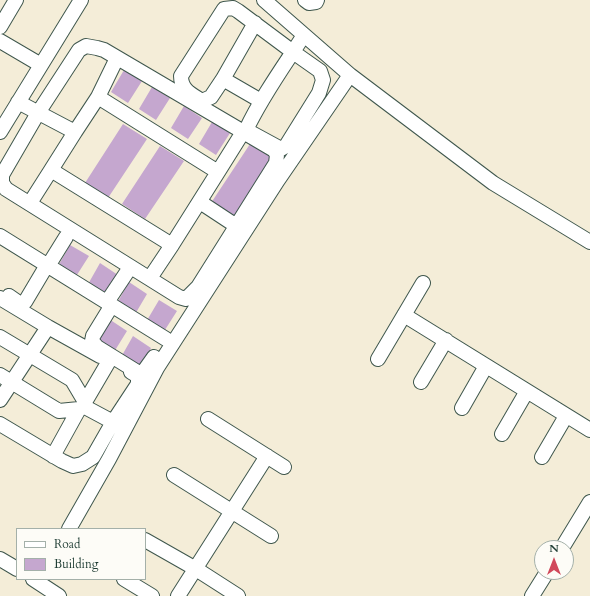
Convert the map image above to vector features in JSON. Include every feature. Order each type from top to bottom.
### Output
[{"type":"street","points":[[0,27],[16,0]]},
{"type":"street","points":[[0,132],[80,0]]},
{"type":"street","points":[[264,0],[350,75],[493,183],[590,242]]},
{"type":"street","points":[[305,0],[309,3],[316,2],[317,0]]},
{"type":"street","points":[[254,23],[223,79],[211,97],[202,101],[184,89],[181,82],[181,76],[224,9],[233,8],[254,23],[293,52],[320,71],[323,80],[319,93],[286,146],[281,149],[246,130],[261,101],[293,52],[304,35]]},
{"type":"street","points":[[0,41],[41,65]]},
{"type":"street","points":[[70,528],[109,459],[157,368],[241,229],[276,163],[277,155],[274,150],[104,50],[86,46],[79,50],[38,112],[2,175],[2,183],[6,189],[179,297],[186,299],[198,287],[241,229],[282,175],[350,75]]},
{"type":"street","points":[[30,203],[98,97],[117,58]]},
{"type":"street","points":[[223,79],[261,101]]},
{"type":"street","points":[[98,97],[218,172]]},
{"type":"street","points":[[18,102],[75,132]]},
{"type":"street","points":[[150,278],[200,202],[243,132]]},
{"type":"street","points":[[51,170],[172,245]]},
{"type":"street","points":[[0,194],[66,237],[127,272],[182,307],[182,314],[166,339],[144,371],[139,373],[97,347],[92,341],[109,304],[127,272]]},
{"type":"street","points":[[200,202],[241,229]]},
{"type":"street","points":[[0,236],[166,339]]},
{"type":"street","points":[[0,291],[19,303],[25,302],[66,237]]},
{"type":"street","points":[[378,359],[423,283]]},
{"type":"street","points":[[0,298],[48,327],[136,375],[138,378],[138,384],[113,422],[93,458],[82,464],[73,466],[62,461],[0,424]]},
{"type":"street","points":[[404,315],[590,430]]},
{"type":"street","points":[[0,400],[6,379],[30,355],[48,327]]},
{"type":"street","points":[[0,337],[72,380],[83,406],[113,422]]},
{"type":"street","points":[[421,382],[446,340]]},
{"type":"street","points":[[53,456],[110,361]]},
{"type":"street","points":[[462,408],[486,366]]},
{"type":"street","points":[[6,379],[59,411],[83,406]]},
{"type":"street","points":[[502,434],[527,391]]},
{"type":"street","points":[[542,457],[566,416]]},
{"type":"street","points":[[208,420],[284,467]]},
{"type":"street","points":[[178,596],[267,456]]},
{"type":"street","points":[[174,475],[271,536]]},
{"type":"street","points":[[567,540],[590,502]]},
{"type":"street","points":[[146,541],[196,569],[238,596]]},
{"type":"street","points":[[0,559],[16,568]]},
{"type":"street","points":[[38,580],[59,596]]},
{"type":"street","points":[[126,580],[152,596]]},
{"type":"street","points":[[532,596],[542,580]]},
{"type":"building","points":[[124,70],[142,81],[128,103],[111,92]]},
{"type":"building","points":[[152,87],[170,98],[156,120],[139,109]]},
{"type":"building","points":[[184,106],[202,118],[188,139],[171,128]]},
{"type":"building","points":[[212,122],[230,133],[216,155],[199,144]]},
{"type":"building","points":[[123,124],[147,139],[108,198],[85,183]]},
{"type":"building","points":[[250,144],[274,159],[235,218],[211,203]]},
{"type":"building","points":[[160,146],[184,161],[145,219],[122,204]]},
{"type":"building","points":[[70,245],[89,256],[75,278],[57,268]]},
{"type":"building","points":[[100,263],[118,275],[105,297],[87,286]]},
{"type":"building","points":[[129,282],[147,294],[134,316],[116,305]]},
{"type":"building","points":[[159,300],[177,311],[163,333],[146,322]]},
{"type":"building","points":[[109,319],[127,331],[114,352],[96,342]]},
{"type":"building","points":[[133,336],[151,348],[138,370],[120,359]]}]
